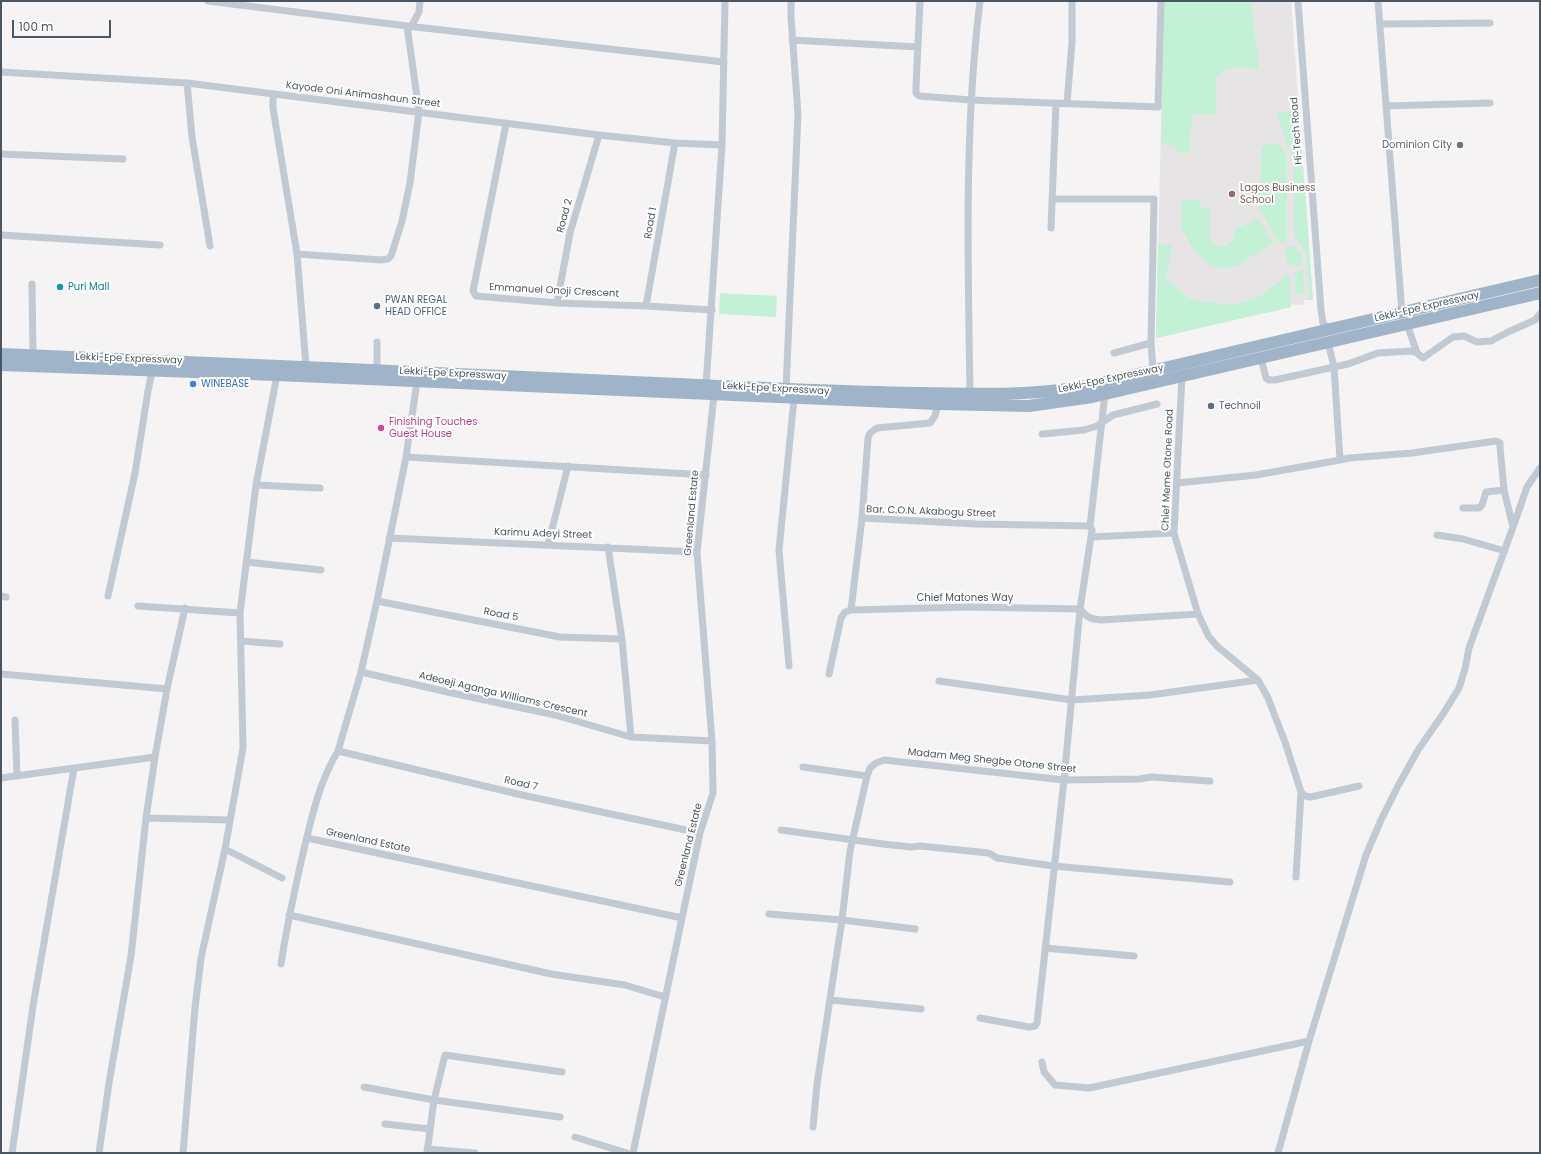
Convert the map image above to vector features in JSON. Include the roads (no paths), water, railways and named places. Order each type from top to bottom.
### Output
[{"type":"highway","name":"Lekki-Epe Expressway","points":[[1,365],[152,372],[276,375],[417,382],[616,386],[706,386],[840,392],[970,394],[1063,390],[1540,280]]},
{"type":"highway","name":"Lekki-Epe Expressway","points":[[1,354],[377,370],[616,386],[714,395],[794,399],[1029,406],[1071,401],[1105,394],[1540,293]]},
{"type":"street","points":[[208,1],[409,27],[724,62]]},
{"type":"street","points":[[297,254],[381,260],[388,259],[391,256],[402,221],[410,183],[419,111],[409,27],[417,17],[420,1]]},
{"type":"street","points":[[706,386],[722,144],[725,1]]},
{"type":"street","points":[[786,389],[798,114],[792,40],[791,1]]},
{"type":"street","points":[[920,1],[916,87],[916,92],[919,96],[971,100],[1158,107],[1161,1]]},
{"type":"street","points":[[970,394],[968,246],[971,100],[980,1]]},
{"type":"street","points":[[1067,103],[1072,43],[1072,1]]},
{"type":"street","name":"Hi-Tech Road","points":[[1298,1],[1321,310],[1324,323],[1330,329]]},
{"type":"street","points":[[1378,1],[1402,313]]},
{"type":"street","points":[[1380,24],[1490,23]]},
{"type":"street","points":[[792,40],[917,47]]},
{"type":"street","name":"Kayode Oni Animashaun Street","points":[[1,72],[187,83],[419,111],[506,124],[599,135],[676,143],[722,144]]},
{"type":"street","points":[[187,83],[192,137],[210,246]]},
{"type":"street","points":[[273,94],[273,108],[297,254],[306,366]]},
{"type":"street","points":[[1051,228],[1056,103]]},
{"type":"street","points":[[1386,106],[1490,103]]},
{"type":"street","name":"Emmanuel Onoji Crescent","points":[[506,124],[473,291],[476,296],[479,298],[557,303],[712,310]]},
{"type":"street","name":"Road 2","points":[[557,303],[570,233],[599,135]]},
{"type":"street","name":"Road 1","points":[[646,306],[676,143]]},
{"type":"street","points":[[1,154],[124,159]]},
{"type":"street","points":[[1052,199],[1154,199],[1151,343],[1154,370]]},
{"type":"street","points":[[1,235],[160,245]]},
{"type":"street","points":[[32,284],[33,355]]},
{"type":"street","points":[[1407,324],[1417,353],[1422,358],[1453,337],[1464,336],[1477,342],[1491,341],[1535,320],[1540,314]]},
{"type":"street","points":[[377,342],[377,370]]},
{"type":"street","points":[[1328,342],[1334,367],[1340,460]]},
{"type":"street","points":[[1114,353],[1151,343]]},
{"type":"street","points":[[1261,358],[1266,378],[1269,380],[1275,380],[1348,364],[1378,353],[1411,351],[1417,353]]},
{"type":"street","points":[[108,596],[135,473],[152,372]]},
{"type":"street","points":[[183,1153],[195,1008],[200,972],[225,849],[243,748],[240,613],[256,485],[276,375]]},
{"type":"street","name":"Chief Meme Otone Road","points":[[1182,376],[1174,533],[1198,614],[1209,637],[1218,647],[1258,680]]},
{"type":"street","points":[[282,964],[289,915],[307,838],[323,782],[338,750],[362,672],[406,457],[417,382]]},
{"type":"street","points":[[980,1018],[1029,1026],[1035,1026],[1037,1023],[1053,866],[1064,780],[1080,610],[1092,530],[1090,526],[1105,394]]},
{"type":"street","name":"Greenland Estate","points":[[307,838],[682,918],[700,833],[713,793],[712,741],[697,552],[714,395]]},
{"type":"street","points":[[789,666],[779,550],[794,399]]},
{"type":"street","points":[[862,518],[867,446],[870,433],[876,428],[930,423],[935,416],[938,404]]},
{"type":"street","points":[[1042,434],[1084,430],[1102,423],[1113,415],[1157,404]]},
{"type":"street","points":[[1177,483],[1256,475],[1350,458],[1412,453],[1496,442],[1500,443],[1504,490],[1513,527]]},
{"type":"street","points":[[406,457],[706,475]]},
{"type":"street","points":[[548,545],[568,466]]},
{"type":"street","points":[[1278,1153],[1308,1041],[1366,855],[1381,820],[1418,750],[1444,714],[1459,688],[1465,669],[1469,648],[1527,488],[1540,468]]},
{"type":"street","points":[[256,485],[320,488]]},
{"type":"street","points":[[1463,508],[1479,508],[1482,505],[1486,492],[1504,490]]},
{"type":"street","name":"Bar. C.O.N. Akabogu Street","points":[[851,610],[862,518],[976,524],[1090,526]]},
{"type":"street","points":[[1091,537],[1174,533]]},
{"type":"street","points":[[1437,535],[1463,539],[1505,551]]},
{"type":"street","name":"Karimu Adeyi Street","points":[[389,538],[697,552]]},
{"type":"street","points":[[608,547],[622,639],[630,737]]},
{"type":"street","points":[[246,562],[321,570]]},
{"type":"street","name":"Road 5","points":[[377,600],[560,637],[622,639]]},
{"type":"street","points":[[138,606],[185,608],[240,613]]},
{"type":"street","name":"Chief Matones Way","points":[[851,610],[967,607],[1080,610]]},
{"type":"street","points":[[99,1153],[108,1083],[131,956],[146,818],[155,757],[167,689],[185,608]]},
{"type":"street","points":[[829,674],[841,618],[845,612],[851,610]]},
{"type":"street","points":[[1080,610],[1086,617],[1093,619],[1198,614]]},
{"type":"street","points":[[241,642],[280,644]]},
{"type":"street","name":"Adeoeji Aganga Williams Crescent","points":[[362,672],[452,694],[555,715],[630,737],[712,741]]},
{"type":"street","points":[[1,674],[167,689]]},
{"type":"street","points":[[939,681],[1072,700],[1150,695],[1258,680],[1268,698],[1277,720],[1301,792],[1296,877]]},
{"type":"street","points":[[15,720],[17,776]]},
{"type":"street","name":"Road 7","points":[[338,750],[522,795],[700,833]]},
{"type":"street","points":[[1,778],[155,757]]},
{"type":"street","name":"Madam Meg Shegbe Otone Street","points":[[866,776],[870,768],[876,763],[884,760],[1064,780],[1140,779],[1151,777],[1210,781]]},
{"type":"street","points":[[803,767],[866,776],[849,859],[842,920],[817,1084],[813,1127]]},
{"type":"street","points":[[12,1153],[33,1006],[74,768]]},
{"type":"street","points":[[1301,792],[1305,796],[1311,797],[1358,786]]},
{"type":"street","points":[[146,818],[230,820]]},
{"type":"street","points":[[781,830],[853,841],[989,853],[997,858],[1053,866],[1230,882]]},
{"type":"street","points":[[225,849],[282,878]]},
{"type":"street","points":[[769,914],[842,920],[915,930]]},
{"type":"street","points":[[289,915],[551,974],[625,986],[665,997]]},
{"type":"street","points":[[633,1153],[682,918]]},
{"type":"street","points":[[1045,948],[1134,956]]},
{"type":"street","points":[[830,1000],[922,1009]]},
{"type":"street","points":[[1042,1062],[1044,1072],[1055,1085],[1089,1088],[1308,1041]]},
{"type":"street","points":[[475,1153],[427,1151],[434,1100],[445,1055],[562,1072]]},
{"type":"street","points":[[364,1087],[434,1100],[560,1117]]},
{"type":"street","points":[[385,1124],[430,1129]]},
{"type":"street","points":[[575,1137],[627,1153]]},
{"type":"place","name":"Dominion City","points":[[1460,145]]},
{"type":"place","name":"Lagos Business School","points":[[1232,194]]},
{"type":"place","name":"Puri Mall","points":[[60,287]]},
{"type":"place","name":"PWAN REGAL HEAD OFFICE","points":[[377,306]]},
{"type":"place","name":"WINEBASE","points":[[193,384]]},
{"type":"place","name":"Technoil","points":[[1211,406]]},
{"type":"place","name":"Finishing Touches Guest House","points":[[381,428]]}]
